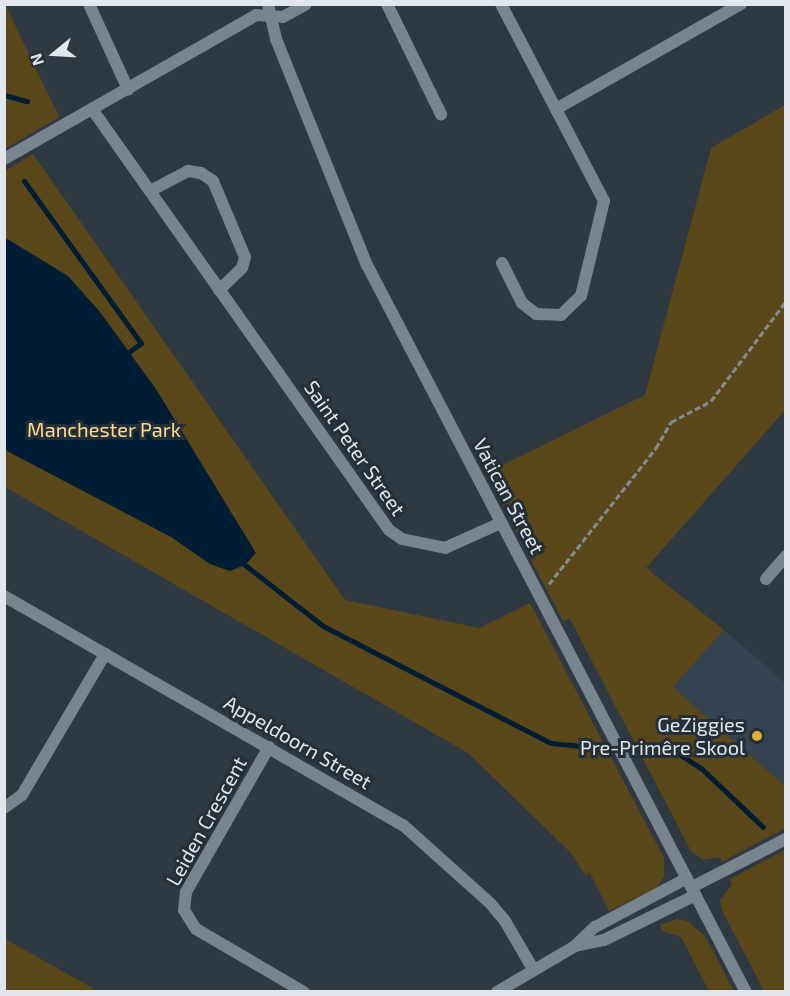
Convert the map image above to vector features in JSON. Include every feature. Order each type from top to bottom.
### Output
[{"type":"street","points":[[89,4],[128,89]]},
{"type":"street","points":[[4,159],[256,15],[269,10],[283,17],[306,4]]},
{"type":"street","points":[[387,4],[441,114]]},
{"type":"street","points":[[501,4],[604,201],[581,296],[561,315],[536,314],[522,303],[502,263]]},
{"type":"street","points":[[556,109],[741,4]]},
{"type":"street","name":"Vatican Street","points":[[269,10],[280,49],[367,265],[746,992]]},
{"type":"street","name":"Saint Peter Street","points":[[92,109],[393,534],[450,548],[501,523]]},
{"type":"street","points":[[150,191],[188,171],[207,176],[217,186],[245,257],[242,268],[219,290]]},
{"type":"street","points":[[766,579],[786,556]]},
{"type":"street","name":"Appeldoorn Street","points":[[4,596],[403,825],[432,848],[505,921],[533,969]]},
{"type":"street","points":[[4,808],[22,795],[105,654]]},
{"type":"street","name":"Leiden Crescent","points":[[269,747],[186,892],[184,910],[196,929],[304,992]]},
{"type":"street","points":[[575,946],[604,940],[692,887],[786,839]]},
{"type":"street","points":[[497,992],[575,946],[595,927],[692,887]]},
{"type":"path","points":[[548,585],[657,448],[670,422],[711,401],[786,301]]},
{"type":"shaded area","name":"GeZiggies Pre-Primêre Skool","points":[[724,630],[785,683],[785,786],[673,687]]},
{"type":"green space","points":[[4,5],[59,117],[5,149]]},
{"type":"green space","points":[[785,105],[785,410],[646,568],[724,630],[673,687],[785,786],[785,828],[722,862],[719,857],[703,860],[691,851],[570,619],[563,621],[486,473],[645,395],[711,148]]},
{"type":"green space","name":"Manchester Park","points":[[33,154],[345,600],[479,628],[530,603],[664,858],[664,877],[656,888],[609,911],[590,873],[585,875],[572,854],[468,753],[5,487],[5,171]]},
{"type":"green space","points":[[785,850],[785,991],[764,991],[722,910],[720,900],[732,885],[730,879]]},
{"type":"green space","points":[[677,919],[687,921],[705,936],[734,991],[709,991],[681,937],[662,931],[660,925]]},
{"type":"green space","points":[[5,939],[98,991],[5,991]]},
{"type":"water","points":[[4,237],[68,276],[100,312],[156,389],[256,553],[245,565],[230,571],[210,564],[171,537],[5,450]]},
{"type":"waterway","points":[[4,95],[27,101]]},
{"type":"waterway","points":[[24,181],[141,343],[129,352]]},
{"type":"waterway","points":[[245,565],[323,626],[551,743],[578,746]]},
{"type":"waterway","points":[[655,746],[676,752],[702,769],[763,827]]},
{"type":"place","name":"GeZiggies Pre-Primêre Skool","points":[[757,736]]}]
